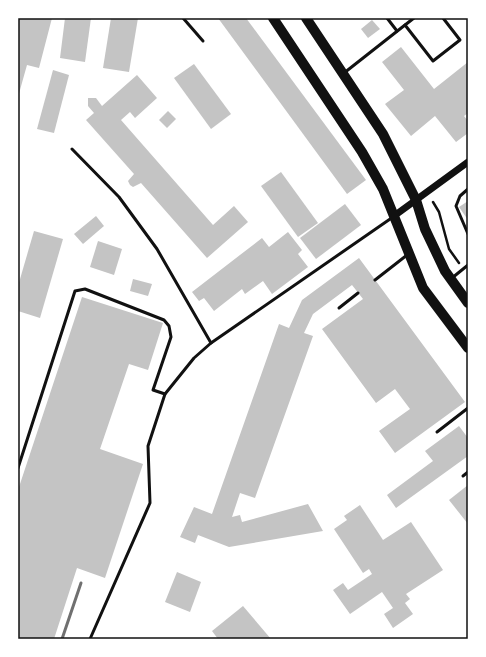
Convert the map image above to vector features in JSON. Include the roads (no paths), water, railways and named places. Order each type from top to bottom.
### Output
[{"type":"main road","points":[[273,18],[362,152],[378,179],[408,254],[424,288],[468,348]]},
{"type":"main road","points":[[306,18],[383,134],[416,200],[425,230],[445,271],[468,303]]},
{"type":"street","points":[[394,216],[468,162]]},
{"type":"lane","points":[[183,18],[203,40]]},
{"type":"lane","points":[[387,18],[397,31]]},
{"type":"lane","points":[[343,74],[414,18]]},
{"type":"lane","points":[[405,25],[433,61],[460,40],[443,18]]},
{"type":"lane","points":[[72,149],[119,197],[157,249],[211,343]]},
{"type":"lane","points":[[468,189],[460,196],[456,206],[468,234]]},
{"type":"lane","points":[[90,639],[150,503],[148,446],[165,394],[194,358],[211,343],[394,216]]},
{"type":"lane","points":[[375,280],[408,254]]},
{"type":"lane","points":[[451,279],[468,265]]},
{"type":"lane","points":[[18,468],[75,292],[85,289],[164,320],[169,326],[171,337],[153,390],[165,394]]},
{"type":"lane","points":[[339,308],[358,293]]},
{"type":"lane","points":[[437,432],[468,408]]},
{"type":"lane","points":[[463,476],[468,472]]},
{"type":"railway","points":[[62,639],[81,583]]}]
